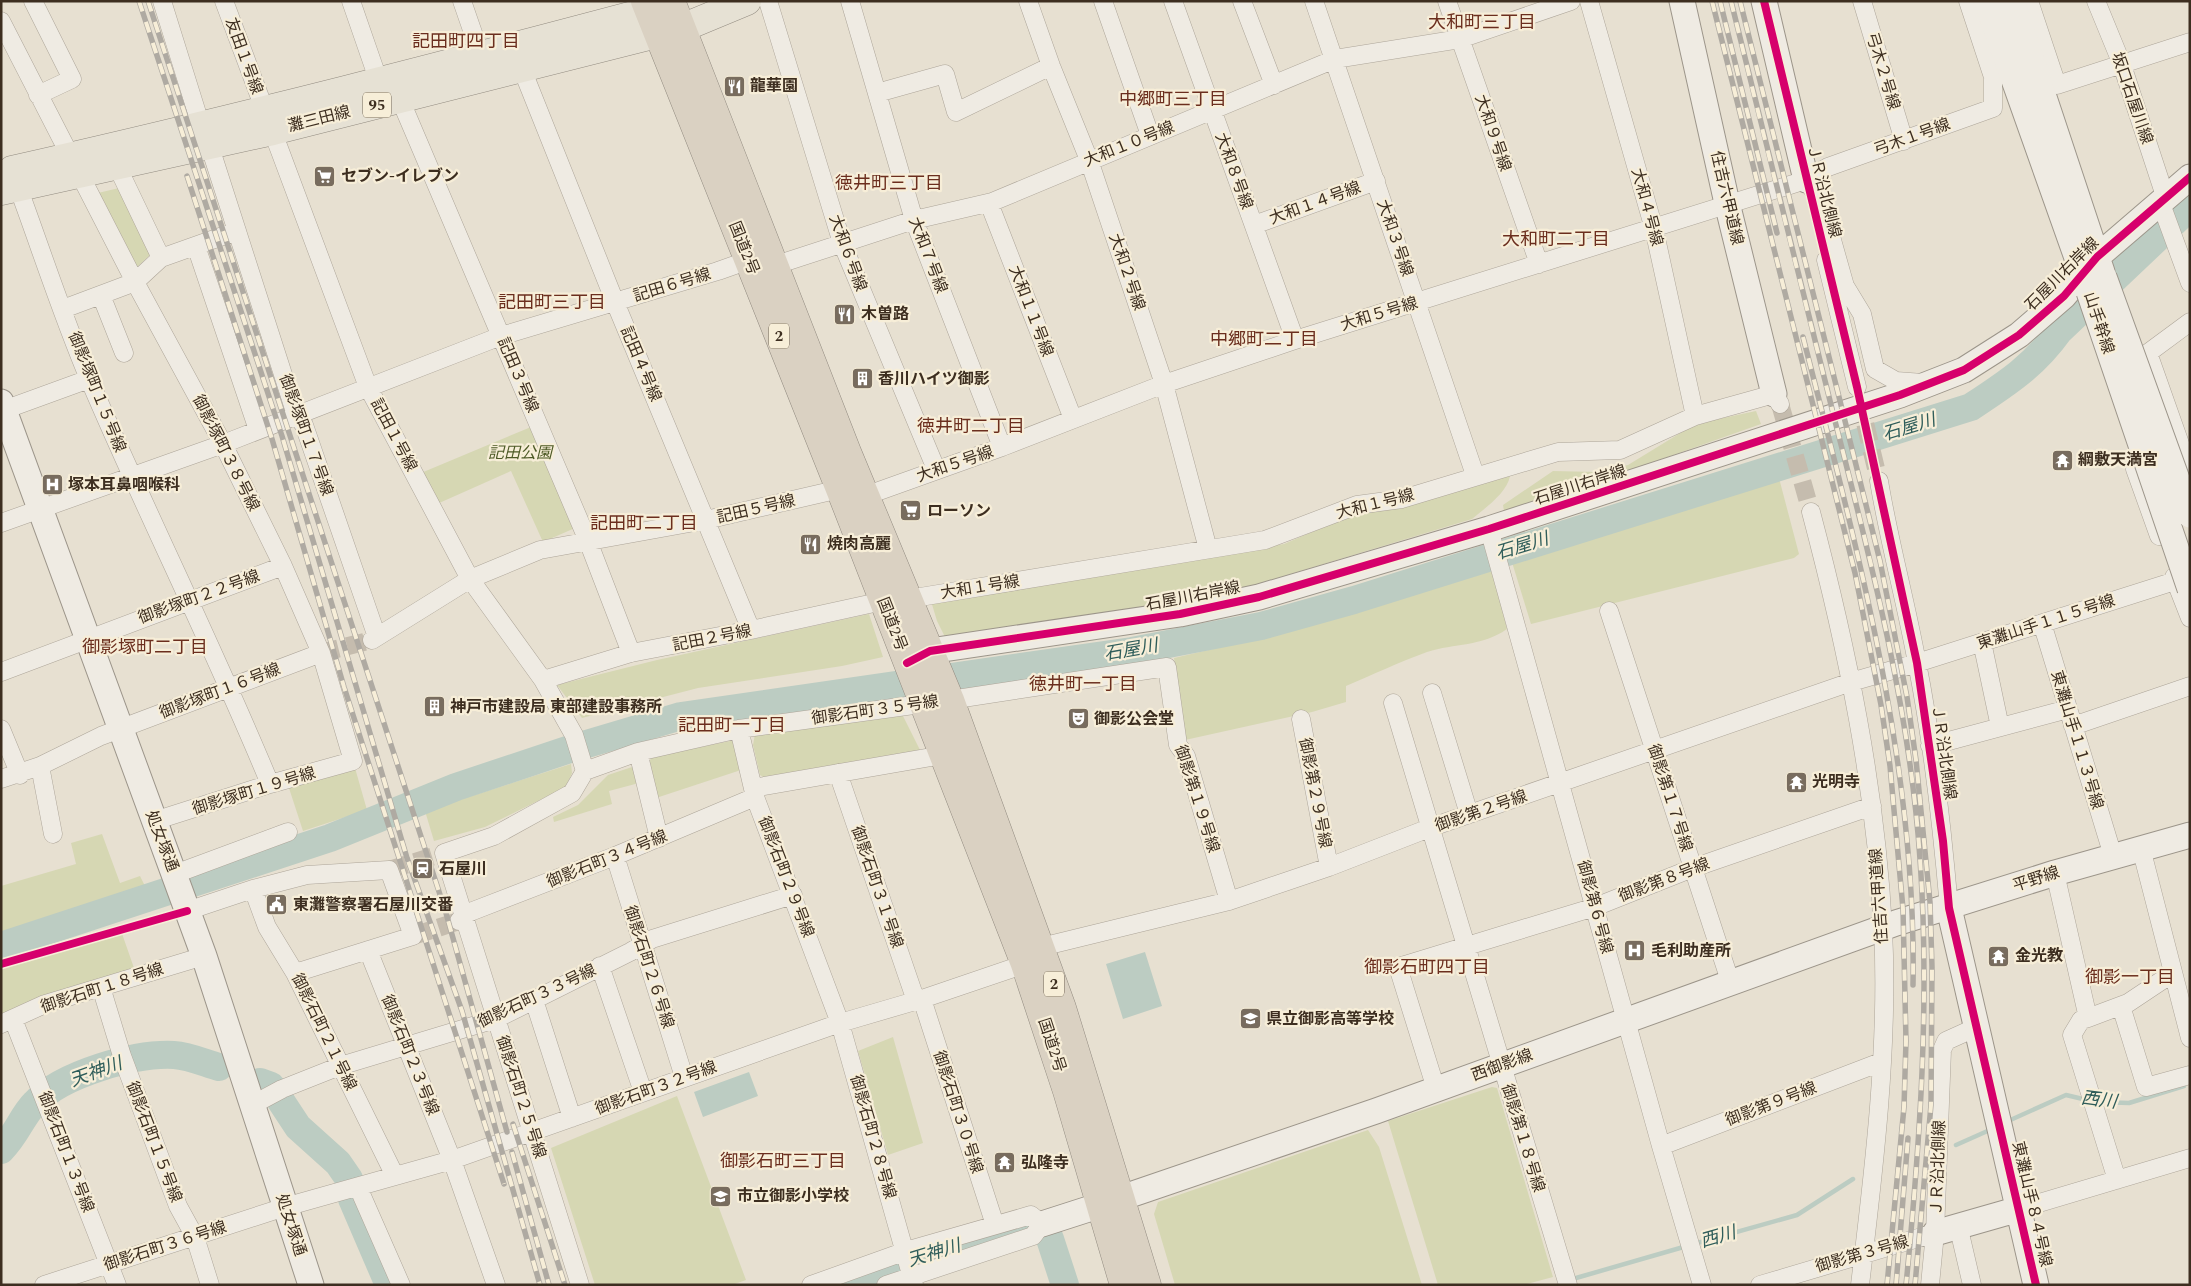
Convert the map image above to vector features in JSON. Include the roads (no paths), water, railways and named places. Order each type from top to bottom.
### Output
[{"type":"highway","name":"国道2号","points":[[665,12],[761,263],[840,489],[895,600],[928,680],[968,753],[1033,955],[1056,1056],[1111,1201],[1147,1285]]},
{"type":"highway","name":"国道2号","points":[[761,263],[865,496],[895,600]]},
{"type":"highway","name":"国道2号","points":[[928,680],[943,755],[1033,955]]},
{"type":"highway","name":"国道2号","points":[[1111,1201],[1124,1285]]},
{"type":"main road","name":"灘三田線","points":[[269,120],[379,82],[480,56],[665,12],[747,1]]},
{"type":"main road","name":"灘三田線","points":[[7,183],[269,120],[400,99],[522,69],[665,12]]},
{"type":"main road","name":"灘三田線","points":[[75,166],[116,166],[205,135]]},
{"type":"street","points":[[33,1],[72,79],[38,95]]},
{"type":"street","name":"御影塚町１７号線","points":[[162,1],[296,415],[304,425],[374,639],[470,578]]},
{"type":"street","name":"友田１号線","points":[[224,1],[269,120]]},
{"type":"street","points":[[351,1],[379,82]]},
{"type":"street","points":[[462,1],[480,56]]},
{"type":"street","name":"大和６号線","points":[[768,1],[842,243],[936,469]]},
{"type":"street","name":"大和７号線","points":[[850,1],[914,220],[1002,447]]},
{"type":"street","name":"大和２号線","points":[[1028,1],[1050,66],[1089,160],[1164,384],[1208,549]]},
{"type":"street","points":[[1103,1],[1150,135]]},
{"type":"street","name":"大和８号線","points":[[1173,1],[1295,340]]},
{"type":"street","points":[[1242,1],[1274,85]]},
{"type":"street","name":"大和３号線","points":[[1314,1],[1475,475]]},
{"type":"street","name":"大和９号線","points":[[1447,1],[1539,264]]},
{"type":"street","name":"大和１０号線","points":[[761,263],[842,243],[914,220],[989,202],[1335,59],[1460,39],[1571,1]]},
{"type":"street","name":"大和４号線","points":[[1589,1],[1654,229],[1695,416]]},
{"type":"street","name":"住吉六甲道線","points":[[1682,1],[1727,203],[1777,399]]},
{"type":"street","name":"ＪＲ沿北側線","points":[[1764,1],[1857,387]]},
{"type":"street","name":"弓木２号線","points":[[1862,1],[1904,141]]},
{"type":"street","name":"弓木１号線","points":[[1727,203],[1806,180],[1828,167],[1993,108],[1993,77],[1968,1]]},
{"type":"street","name":"山手幹線","points":[[1986,1],[2093,275],[2190,515]]},
{"type":"street","name":"山手幹線","points":[[2012,1],[2182,585]]},
{"type":"street","points":[[2029,1],[2057,84],[2121,62],[2190,42]]},
{"type":"street","name":"坂口石屋川線","points":[[2096,1],[2121,62],[2163,204],[2190,283]]},
{"type":"street","name":"御影塚町３８号線","points":[[1,21],[135,282],[224,444],[321,654],[354,762]]},
{"type":"street","points":[[877,93],[945,74],[956,112],[1050,66]]},
{"type":"street","name":"記田４号線","points":[[522,69],[614,302],[751,630]]},
{"type":"street","name":"記田３号線","points":[[400,99],[588,541],[631,653]]},
{"type":"street","name":"記田１号線","points":[[269,120],[368,387],[470,578],[543,680],[574,735],[583,765]]},
{"type":"street","points":[[116,166],[161,258]]},
{"type":"street","name":"石屋川右岸線","points":[[928,680],[1491,537],[1964,370],[2019,335],[2064,296],[2093,275],[2190,177]]},
{"type":"street","points":[[1806,180],[1822,201],[1845,286],[1862,314],[1875,369],[1896,381],[1930,383]]},
{"type":"street","name":"大和１４号線","points":[[1254,225],[1376,181]]},
{"type":"street","name":"御影塚町１５号線","points":[[7,183],[63,308],[89,379],[188,600],[230,687],[270,784]]},
{"type":"street","name":"大和１１号線","points":[[989,202],[1074,419]]},
{"type":"street","name":"大和５号線","points":[[865,496],[936,469],[1002,447],[1164,384],[1295,340],[1654,229],[1727,203]]},
{"type":"street","points":[[63,308],[135,282],[161,258],[237,231]]},
{"type":"street","points":[[196,246],[258,430]]},
{"type":"street","name":"記田６号線","points":[[1,522],[224,444],[501,336],[614,302],[761,263]]},
{"type":"street","points":[[101,295],[124,353]]},
{"type":"street","points":[[2190,322],[2148,353],[2190,472]]},
{"type":"street","points":[[2,408],[89,379]]},
{"type":"street","name":"大和１号線","points":[[895,600],[1265,540],[1357,505],[1402,499],[1475,475],[1558,452],[1620,450],[1695,416],[1777,399]]},
{"type":"street","name":"処女塚通","points":[[2,408],[204,956],[267,1096],[285,1207],[311,1285]]},
{"type":"street","points":[[2184,454],[2135,469],[2182,585],[2190,618]]},
{"type":"street","name":"ＪＲ沿北側線","points":[[1878,481],[1887,532],[1917,663],[1943,841],[1949,908],[1977,1027],[1946,1041],[1942,1050],[1947,1229],[1930,1285]]},
{"type":"street","name":"記田５号線","points":[[470,578],[540,550],[706,520],[840,489]]},
{"type":"street","name":"住吉六甲道線","points":[[1811,512],[1834,600],[1851,682],[1872,806],[1884,930],[1880,1107],[1860,1285]]},
{"type":"street","name":"御影第６号線","points":[[1491,537],[1661,1146],[1702,1285]]},
{"type":"street","name":"御影塚町２２号線","points":[[1,672],[282,566]]},
{"type":"street","name":"東灘山手１１５号線","points":[[1917,663],[2042,623],[2182,585]]},
{"type":"street","name":"記田２号線","points":[[543,680],[631,653],[895,600]]},
{"type":"street","name":"御影第１７号線","points":[[1609,611],[1731,984]]},
{"type":"street","name":"東灘山手１１３号線","points":[[2042,623],[2113,856]]},
{"type":"street","points":[[1982,642],[2000,728]]},
{"type":"street","name":"御影塚町１６号線","points":[[1,779],[20,775],[101,736],[321,654]]},
{"type":"street","name":"御影第２号線","points":[[1033,955],[1229,901],[1329,867],[1432,827],[1654,750],[1851,682],[1917,663]]},
{"type":"street","name":"御影石町３５号線","points":[[583,765],[739,729],[928,680],[1167,667]]},
{"type":"street","name":"御影第１９号線","points":[[1167,667],[1178,745],[1186,756],[1229,901]]},
{"type":"street","points":[[2073,726],[2190,686]]},
{"type":"street","points":[[1432,693],[1469,814]]},
{"type":"street","name":"御影第１８号線","points":[[1394,703],[1568,1285]]},
{"type":"street","points":[[1930,746],[2068,709]]},
{"type":"street","name":"御影第２９号線","points":[[1301,719],[1329,867]]},
{"type":"street","points":[[1,729],[20,775]]},
{"type":"street","name":"御影石町２９号線","points":[[739,729],[754,792],[840,1022]]},
{"type":"street","points":[[638,752],[658,838]]},
{"type":"street","name":"御影石町３４号線","points":[[462,918],[658,838],[754,792],[838,773],[943,755]]},
{"type":"street","name":"御影塚町１９号線","points":[[154,821],[270,784],[354,762]]},
{"type":"street","name":"御影石町２５号線","points":[[580,1285],[462,918],[444,852],[494,836],[572,793],[583,765]]},
{"type":"street","points":[[40,766],[53,834]]},
{"type":"street","name":"御影石町３１号線","points":[[838,773],[919,1000]]},
{"type":"street","name":"御影第８号線","points":[[1436,1089],[1398,967],[1595,907],[1693,868],[1872,806]]},
{"type":"street","points":[[180,891],[288,832]]},
{"type":"street","name":"平野線","points":[[1884,930],[1896,923],[1949,908],[2055,873],[2190,835]]},
{"type":"street","points":[[2141,848],[2190,1038]]},
{"type":"street","name":"御影石町２６号線","points":[[615,856],[684,1077]]},
{"type":"street","points":[[180,891],[253,889],[307,876],[389,870],[413,936],[295,973]]},
{"type":"street","points":[[2055,873],[2088,1018]]},
{"type":"street","name":"御影石町２１号線","points":[[253,889],[267,927],[295,973],[395,1176]]},
{"type":"street","name":"御影石町３３号線","points":[[267,1096],[340,1066],[496,1019],[652,939],[793,895]]},
{"type":"street","name":"西御影線","points":[[811,1285],[910,1267],[1033,1236],[1042,1224],[1436,1089],[1626,1019],[1884,930]]},
{"type":"street","name":"御影石町２３号線","points":[[368,950],[452,1160],[496,1285]]},
{"type":"street","name":"御影石町３２号線","points":[[285,1207],[452,1160],[840,1022],[919,1000],[1033,955]]},
{"type":"street","name":"御影石町１８号線","points":[[7,1022],[44,1004],[204,956]]},
{"type":"street","points":[[600,966],[643,1092]]},
{"type":"street","points":[[2117,1180],[2072,1035],[2081,1020],[2121,1006],[2174,973]]},
{"type":"street","name":"御影石町１５号線","points":[[101,987],[124,1061],[178,1206],[194,1237],[210,1285]]},
{"type":"street","points":[[534,1000],[572,1118]]},
{"type":"street","name":"御影石町３０号線","points":[[919,1000],[995,1225]]},
{"type":"street","points":[[2121,1006],[2146,1087],[2190,1075]]},
{"type":"street","name":"御影石町１３号線","points":[[7,1022],[44,1094],[117,1285]]},
{"type":"street","name":"御影石町２８号線","points":[[840,1022],[910,1267]]},
{"type":"street","name":"東灘山手８４号線","points":[[1977,1027],[2036,1285]]},
{"type":"street","name":"御影第９号線","points":[[1661,1146],[1881,1062]]},
{"type":"street","points":[[1972,1285],[1947,1229],[2190,1158]]},
{"type":"street","points":[[353,1188],[401,1285]]},
{"type":"street","name":"御影石町３６号線","points":[[44,1285],[285,1207]]},
{"type":"street","name":"西御影線","points":[[886,1285],[910,1267],[995,1225],[1032,1215],[1042,1224]]},
{"type":"street","name":"御影第３号線","points":[[1760,1285],[1947,1229]]},
{"type":"waterway","name":"石屋川","points":[[1,946],[330,838],[456,787],[570,749],[681,716],[1132,651],[1261,626],[1354,600],[1971,407],[2008,382],[2040,354],[2059,331],[2190,207]]},
{"type":"waterway","name":"天神川","points":[[1,1150],[35,1103],[63,1083],[100,1067],[158,1055],[185,1057],[219,1067]]},
{"type":"waterway","name":"天神川","points":[[260,1082],[271,1086],[298,1127],[338,1163],[349,1179],[352,1199],[389,1285]]},
{"type":"waterway","name":"西川","points":[[2097,1102],[2129,1103],[2184,1086]]},
{"type":"waterway","name":"西川","points":[[2006,1122],[2066,1095],[2087,1100]]},
{"type":"waterway","name":"西川","points":[[1956,1145],[1992,1129]]},
{"type":"waterway","name":"西川","points":[[1694,1244],[1797,1215],[1853,1179]]},
{"type":"waterway","name":"天神川","points":[[842,1285],[914,1258],[1028,1226]]},
{"type":"waterway","name":"天神川","points":[[1050,1239],[1065,1285]]},
{"type":"waterway","name":"西川","points":[[1576,1278],[1687,1246]]},
{"type":"tunnel","points":[[1859,398],[1879,481]]},
{"type":"tunnel","points":[[1780,404],[1811,512]]},
{"type":"tunnel","points":[[321,653],[372,640]]},
{"type":"tunnel","points":[[389,870],[444,853]]},
{"type":"tunnel","points":[[413,936],[459,921]]},
{"type":"railway","points":[[139,1],[282,436],[407,858],[462,1011],[540,1285]]},
{"type":"railway","points":[[148,1],[446,913],[507,1132]]},
{"type":"railway","points":[[1712,1],[1855,573],[1881,705],[1890,766],[1903,909],[1906,1041],[1904,1107],[1887,1285]]},
{"type":"railway","points":[[1720,1],[1777,233]]},
{"type":"railway","points":[[1731,1],[1876,584],[1908,748],[1920,859],[1923,912],[1924,1019],[1916,1178],[1906,1285]]},
{"type":"railway","points":[[1740,1],[1880,561],[1907,697],[1916,760],[1930,902],[1932,967],[1931,1105],[1915,1285]]},
{"type":"railway","points":[[187,176],[272,439],[344,687],[504,1184]]},
{"type":"railway","points":[[1803,337],[1863,577],[1894,739],[1905,820],[1912,902],[1913,985]]},
{"type":"railway","points":[[513,1124],[565,1285]]},
{"type":"railway","points":[[1896,1285],[1908,1138]]},
{"type":"railway","points":[[512,1152],[549,1285]]},
{"type":"place","name":"龍華園","points":[[734,86]]},
{"type":"place","name":"セブン-イレブン","points":[[325,176]]},
{"type":"place","name":"木曽路","points":[[845,314]]},
{"type":"place","name":"香川ハイツ御影","points":[[862,379]]},
{"type":"place","name":"綱敷天満宮","points":[[2062,460]]},
{"type":"place","name":"塚本耳鼻咽喉科","points":[[52,485]]},
{"type":"place","name":"ローソン","points":[[911,511]]},
{"type":"place","name":"焼肉高麗","points":[[811,544]]},
{"type":"place","name":"神戸市建設局 東部建設事務所","points":[[434,707]]},
{"type":"place","name":"御影公会堂","points":[[1078,719]]},
{"type":"place","name":"光明寺","points":[[1796,782]]},
{"type":"place","name":"石屋川","points":[[423,869]]},
{"type":"place","name":"東灘警察署石屋川交番","points":[[277,905]]},
{"type":"place","name":"毛利助産所","points":[[1635,951]]},
{"type":"place","name":"金光教","points":[[1999,956]]},
{"type":"place","name":"県立御影高等学校","points":[[1250,1019]]},
{"type":"place","name":"弘隆寺","points":[[1005,1163]]},
{"type":"place","name":"市立御影小学校","points":[[721,1196]]},
{"type":"district","name":"大和町三丁目","points":[[1482,22]]},
{"type":"district","name":"記田町四丁目","points":[[466,41]]},
{"type":"district","name":"中郷町三丁目","points":[[1173,99]]},
{"type":"district","name":"徳井町三丁目","points":[[889,183]]},
{"type":"district","name":"大和町二丁目","points":[[1556,239]]},
{"type":"district","name":"記田町三丁目","points":[[552,302]]},
{"type":"district","name":"中郷町二丁目","points":[[1264,339]]},
{"type":"district","name":"徳井町二丁目","points":[[971,426]]},
{"type":"district","name":"記田町二丁目","points":[[644,523]]},
{"type":"district","name":"御影塚町二丁目","points":[[145,647]]},
{"type":"district","name":"徳井町一丁目","points":[[1083,684]]},
{"type":"district","name":"記田町一丁目","points":[[732,725]]},
{"type":"district","name":"御影石町四丁目","points":[[1427,967]]},
{"type":"district","name":"御影一丁目","points":[[2130,977]]},
{"type":"district","name":"御影石町三丁目","points":[[783,1161]]},
{"type":"park label","name":"記田公園","points":[[520,453]]}]
